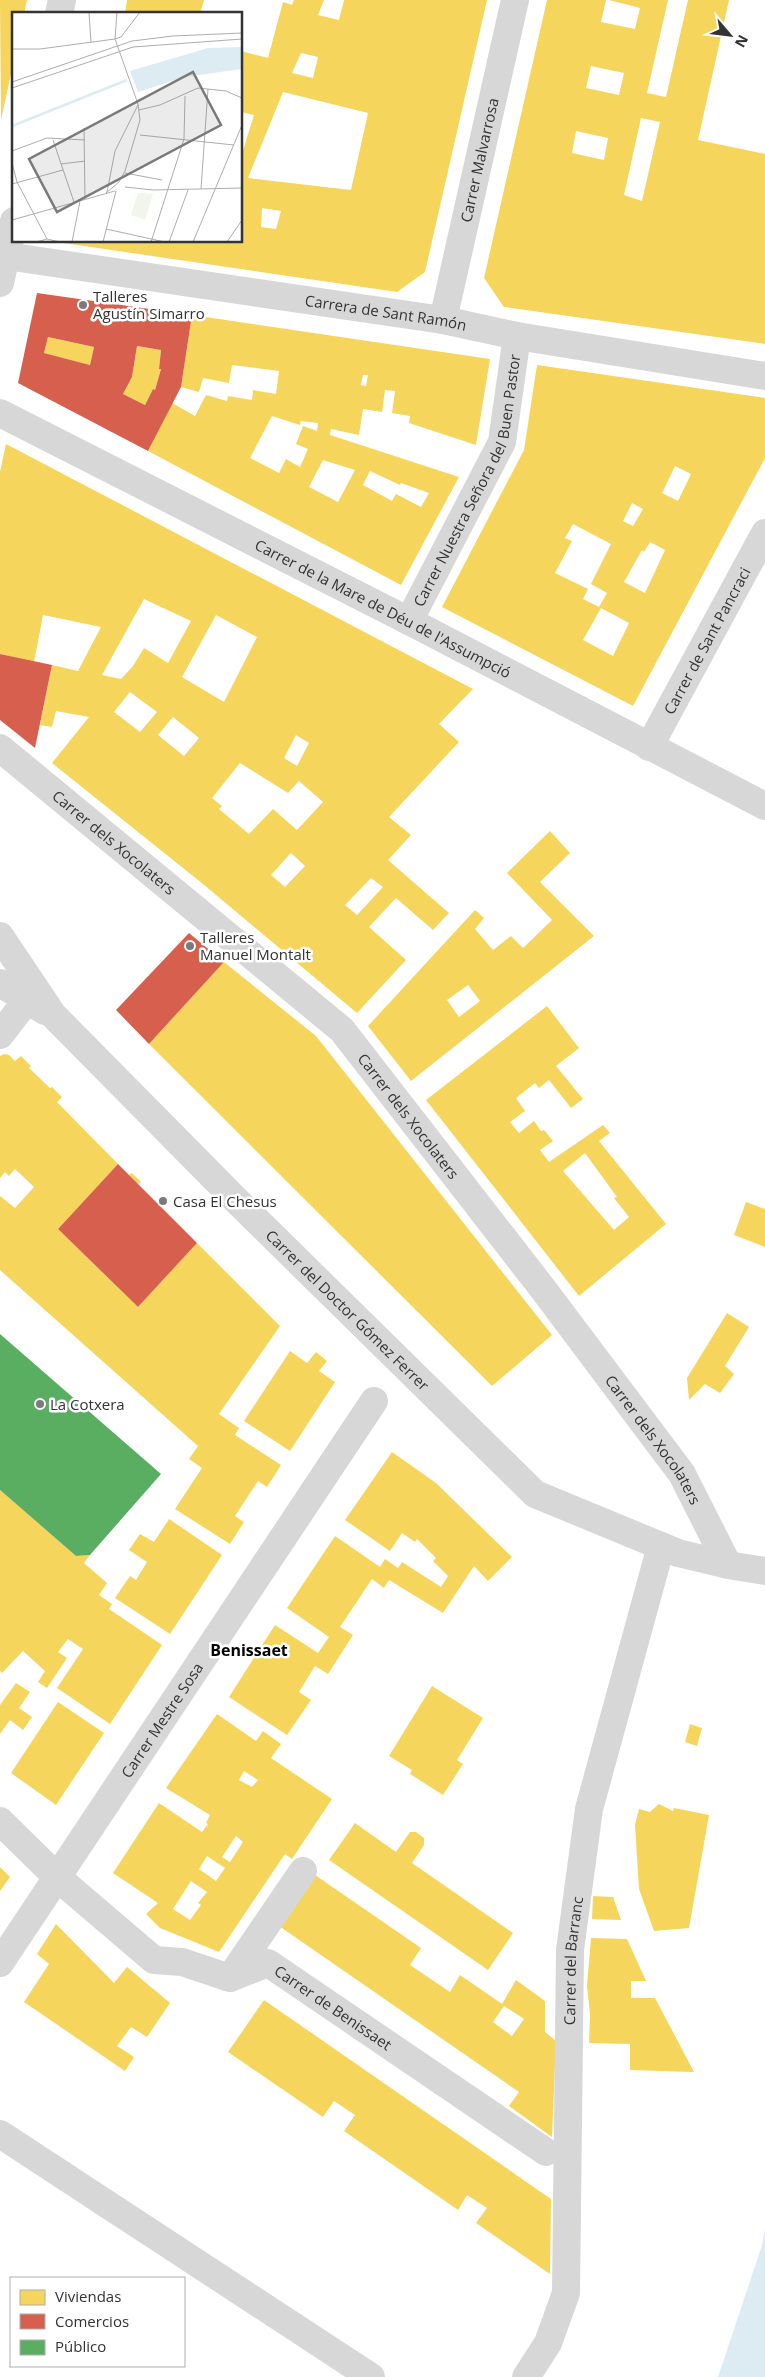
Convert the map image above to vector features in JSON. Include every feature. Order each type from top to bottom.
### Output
[{"type":"street","name":"Carrer Malvarrosa","points":[[443,320],[515,0]]},
{"type":"street","points":[[0,283],[12,230]]},
{"type":"street","name":"Carrera de Sant Ramón","points":[[6,256],[443,320],[517,336],[765,376]]},
{"type":"street","name":"Carrer Nuestra Señora del Buen Pastor","points":[[409,621],[502,442],[517,336]]},
{"type":"street","name":"Carrer de la Mare de Déu de l'Assumpció","points":[[0,413],[409,621],[765,806]]},
{"type":"street","name":"Carrer de Sant Pancraci","points":[[649,747],[765,533]]},
{"type":"street","name":"Carrer dels Xocolaters","points":[[0,748],[342,1030],[544,1290],[682,1474],[745,1568]]},
{"type":"street","name":"Carrer del Doctor Gómez Ferrer","points":[[0,936],[53,1016],[237,1202],[535,1494],[670,1549],[745,1568]]},
{"type":"street","name":"Carrer del Doctor Gómez Ferrer","points":[[0,983],[53,1016]]},
{"type":"street","points":[[0,1035],[27,1000]]},
{"type":"street","name":"Carrer Mestre Sosa","points":[[0,1963],[374,1400]]},
{"type":"street","name":"Carrer del Barranc","points":[[526,2377],[548,2343],[566,2292],[570,1950],[590,1810],[670,1549]]},
{"type":"street","points":[[0,1822],[58,1878],[154,1960],[182,1962],[230,1978],[303,1871]]},
{"type":"street","name":"Carrer de Benissaet","points":[[230,1978],[268,1963],[546,2152]]},
{"type":"street","points":[[0,2134],[371,2377]]},
{"type":"shaded area","points":[[765,2228],[765,2377],[718,2377],[762,2245]]},
{"type":"building: Viviendas","points":[[0,0],[27,0],[24,12],[12,12],[12,69],[1,120]]},
{"type":"building: Viviendas","points":[[127,0],[204,0],[201,12],[125,12]]},
{"type":"building: Viviendas","points":[[294,0],[324,0],[318,15],[339,20],[344,0],[487,0],[425,272],[397,292],[57,242],[242,242],[242,154],[254,115],[242,112],[242,51],[268,58],[283,2],[292,5]],"holes":[[[301,53],[318,57],[313,78],[292,73]],[[283,92],[368,113],[351,190],[248,178]],[[262,208],[281,211],[276,229],[261,227]]]},
{"type":"building: Viviendas","points":[[547,0],[606,0],[601,22],[635,29],[640,8],[609,0],[668,0],[647,93],[666,97],[688,0],[729,0],[698,140],[765,154],[765,344],[504,307],[484,278]],"holes":[[[591,66],[624,73],[619,95],[586,88]],[[641,118],[660,122],[642,201],[624,195]],[[576,131],[608,138],[604,160],[572,153]]]},
{"type":"building: Viviendas","points":[[192,315],[490,359],[476,445],[409,423],[410,416],[392,413],[395,391],[385,390],[382,412],[363,409],[359,435],[331,429],[330,435],[459,477],[401,585],[148,451],[172,403],[195,416],[206,395],[227,401],[228,396],[252,400],[253,390],[276,394],[279,371],[232,365],[229,383],[203,378],[199,392],[181,387]],"holes":[[[363,375],[368,375],[366,386],[361,385]],[[272,416],[300,425],[301,421],[318,423],[317,431],[303,426],[296,444],[308,449],[300,467],[286,459],[279,473],[250,458]],[[323,460],[355,470],[338,502],[309,487]],[[370,471],[400,485],[401,483],[429,493],[421,507],[396,494],[392,501],[363,485]]]},
{"type":"building: Viviendas","points":[[48,337],[94,347],[90,365],[44,353]]},
{"type":"building: Viviendas","points":[[137,346],[161,350],[159,369],[161,369],[155,390],[153,389],[145,405],[123,394],[132,377]]},
{"type":"building: Viviendas","points":[[537,365],[765,398],[765,458],[633,706],[442,607],[524,450]],"holes":[[[675,466],[691,474],[678,501],[662,493]],[[632,503],[643,509],[633,526],[623,521]],[[573,524],[611,544],[591,584],[607,593],[599,607],[583,599],[588,589],[555,573],[572,541],[565,538]],[[650,542],[665,550],[645,593],[624,582],[642,550],[644,552]],[[601,608],[629,623],[613,656],[583,640]]]},
{"type":"building: Viviendas","points":[[6,444],[473,689],[439,724],[459,742],[389,817],[411,835],[388,860],[449,913],[433,930],[396,898],[369,927],[406,960],[357,1013],[203,884],[52,763],[89,717],[56,711],[52,727],[40,725],[52,665],[78,671],[101,627],[43,615],[34,662],[0,654],[0,472]],"holes":[[[144,599],[191,621],[168,663],[144,648],[133,666],[121,679],[102,675]],[[216,615],[257,637],[224,702],[182,677]],[[130,692],[157,712],[140,732],[114,712]],[[173,717],[199,738],[184,756],[158,735]],[[296,735],[309,743],[297,766],[284,758]],[[240,763],[288,793],[299,781],[323,802],[297,830],[273,809],[249,834],[219,809],[222,806],[212,798]],[[291,853],[305,866],[285,887],[271,875]],[[371,878],[383,887],[357,915],[345,905]]]},
{"type":"building: Viviendas","points":[[550,831],[570,853],[540,882],[594,936],[411,1081],[368,1026],[475,910],[484,918],[475,929],[493,950],[511,936],[523,948],[552,920],[507,873]],"holes":[[[468,985],[480,1001],[459,1017],[447,1000]]]},
{"type":"building: Viviendas","points":[[224,962],[316,1036],[552,1335],[492,1386],[149,1044]]},
{"type":"building: Viviendas","points":[[547,1006],[579,1048],[556,1066],[583,1099],[571,1108],[549,1080],[539,1088],[535,1083],[516,1098],[525,1111],[510,1122],[519,1133],[534,1121],[541,1131],[544,1130],[553,1141],[540,1150],[549,1162],[603,1125],[610,1133],[599,1141],[666,1224],[579,1296],[426,1100]],"holes":[[[585,1153],[617,1197],[614,1198],[629,1217],[614,1230],[563,1171]]]},
{"type":"building: Viviendas","points":[[4,1054],[9,1055],[15,1061],[21,1056],[31,1066],[29,1068],[62,1097],[57,1102],[118,1164],[58,1229],[138,1307],[197,1243],[280,1326],[219,1414],[239,1428],[235,1435],[281,1465],[267,1487],[258,1481],[235,1516],[244,1522],[230,1544],[175,1509],[202,1468],[189,1459],[198,1446],[0,1270],[0,1196],[15,1208],[34,1187],[15,1169],[9,1176],[5,1172],[0,1178],[0,1056]]},
{"type":"building: Viviendas","points":[[132,1173],[141,1182],[138,1184],[129,1175]]},
{"type":"building: Viviendas","points":[[746,1202],[765,1209],[765,1247],[734,1235]]},
{"type":"building: Viviendas","points":[[727,1313],[749,1327],[725,1366],[734,1374],[720,1393],[705,1384],[689,1400],[687,1378]]},
{"type":"building: Viviendas","points":[[290,1351],[307,1363],[316,1352],[327,1361],[319,1371],[335,1382],[290,1451],[244,1421]]},
{"type":"building: Viviendas","points":[[392,1452],[436,1483],[512,1557],[488,1581],[474,1566],[443,1613],[389,1580],[384,1588],[372,1579],[340,1627],[353,1635],[328,1674],[315,1666],[299,1692],[311,1700],[287,1735],[229,1697],[275,1625],[318,1653],[329,1637],[287,1608],[335,1536],[380,1567],[385,1559],[398,1568],[402,1562],[441,1587],[448,1576],[433,1561],[436,1558],[417,1539],[415,1542],[402,1533],[390,1551],[345,1520]]},
{"type":"building: Viviendas","points":[[0,1490],[76,1556],[90,1555],[84,1563],[107,1583],[99,1595],[112,1604],[109,1609],[162,1645],[110,1724],[57,1688],[83,1649],[68,1639],[58,1652],[67,1658],[47,1688],[38,1682],[45,1671],[23,1651],[2,1673],[0,1671]]},
{"type":"building: Viviendas","points":[[169,1519],[222,1555],[170,1634],[115,1598],[130,1576],[136,1580],[147,1562],[129,1550],[140,1534],[154,1542]]},
{"type":"building: Viviendas","points":[[16,1683],[30,1692],[19,1708],[32,1717],[23,1730],[10,1720],[0,1734],[0,1705]]},
{"type":"building: Viviendas","points":[[432,1686],[483,1718],[457,1760],[463,1764],[443,1795],[410,1774],[412,1770],[389,1756]]},
{"type":"building: Viviendas","points":[[58,1702],[104,1733],[56,1805],[11,1773]]},
{"type":"building: Viviendas","points":[[217,1714],[256,1741],[263,1731],[281,1744],[271,1758],[332,1799],[292,1859],[285,1854],[219,1952],[160,1928],[146,1914],[158,1903],[113,1873],[159,1803],[202,1832],[208,1824],[206,1823],[210,1815],[166,1788]],"holes":[[[244,1771],[258,1780],[252,1787],[239,1780]],[[236,1836],[243,1842],[230,1862],[222,1857]],[[207,1856],[225,1868],[216,1881],[199,1869]],[[191,1881],[207,1892],[198,1903],[201,1905],[190,1920],[173,1909]]]},
{"type":"building: Viviendas","points":[[690,1724],[702,1728],[697,1746],[685,1742]]},
{"type":"building: Viviendas","points":[[659,1804],[673,1811],[674,1808],[709,1815],[689,1928],[654,1931],[639,1889],[635,1825],[639,1809],[650,1812]]},
{"type":"building: Viviendas","points":[[355,1823],[396,1852],[410,1832],[416,1832],[424,1838],[424,1845],[412,1863],[513,1933],[488,1970],[329,1860]]},
{"type":"building: Viviendas","points":[[0,1867],[10,1877],[0,1891]]},
{"type":"building: Viviendas","points":[[315,1875],[421,1948],[410,1965],[450,1992],[460,1975],[502,2004],[516,1980],[545,2001],[545,2032],[556,2041],[552,2137],[509,2106],[519,2092],[279,1926]],"holes":[[[504,2006],[524,2019],[512,2036],[493,2022]]]},
{"type":"building: Viviendas","points":[[593,1896],[613,1897],[621,1920],[592,1919]]},
{"type":"building: Viviendas","points":[[56,1924],[114,1983],[127,1967],[170,2003],[147,2037],[131,2027],[117,2046],[134,2057],[125,2071],[24,2002],[49,1964],[37,1954]]},
{"type":"building: Viviendas","points":[[591,1938],[627,1939],[646,1981],[631,1981],[631,1998],[655,1998],[694,2072],[630,2070],[630,2044],[589,2043],[590,2014],[587,1986]]},
{"type":"building: Viviendas","points":[[264,2000],[551,2199],[550,2274],[476,2223],[487,2208],[467,2195],[458,2210],[344,2131],[355,2115],[334,2101],[323,2117],[228,2052]]},
{"type":"building: Comercios","points":[[37,293],[192,315],[181,387],[148,451],[18,383]],"holes":[[[48,337],[94,347],[90,365],[44,353]],[[137,346],[161,350],[159,369],[161,369],[155,390],[153,389],[145,405],[123,394],[132,377]]]},
{"type":"building: Comercios","points":[[0,654],[52,665],[35,748],[0,720]]},
{"type":"building: Comercios","points":[[189,933],[224,962],[149,1044],[116,1010]]},
{"type":"building: Comercios","points":[[118,1164],[197,1243],[138,1307],[58,1229]]},
{"type":"building: Público","name":"La Cotxera","points":[[0,1334],[161,1474],[90,1555],[76,1556],[0,1490]]},
{"type":"place","name":"Talleres Agustín Simarro","points":[[83,305]]},
{"type":"place","name":"Talleres Manuel Montalt","points":[[190,946]]},
{"type":"place","name":"Casa El Chesus","points":[[163,1201]]},
{"type":"place","name":"La Cotxera","points":[[40,1404]]},
{"type":"district","name":"Benissaet","points":[[249,1650]]}]
